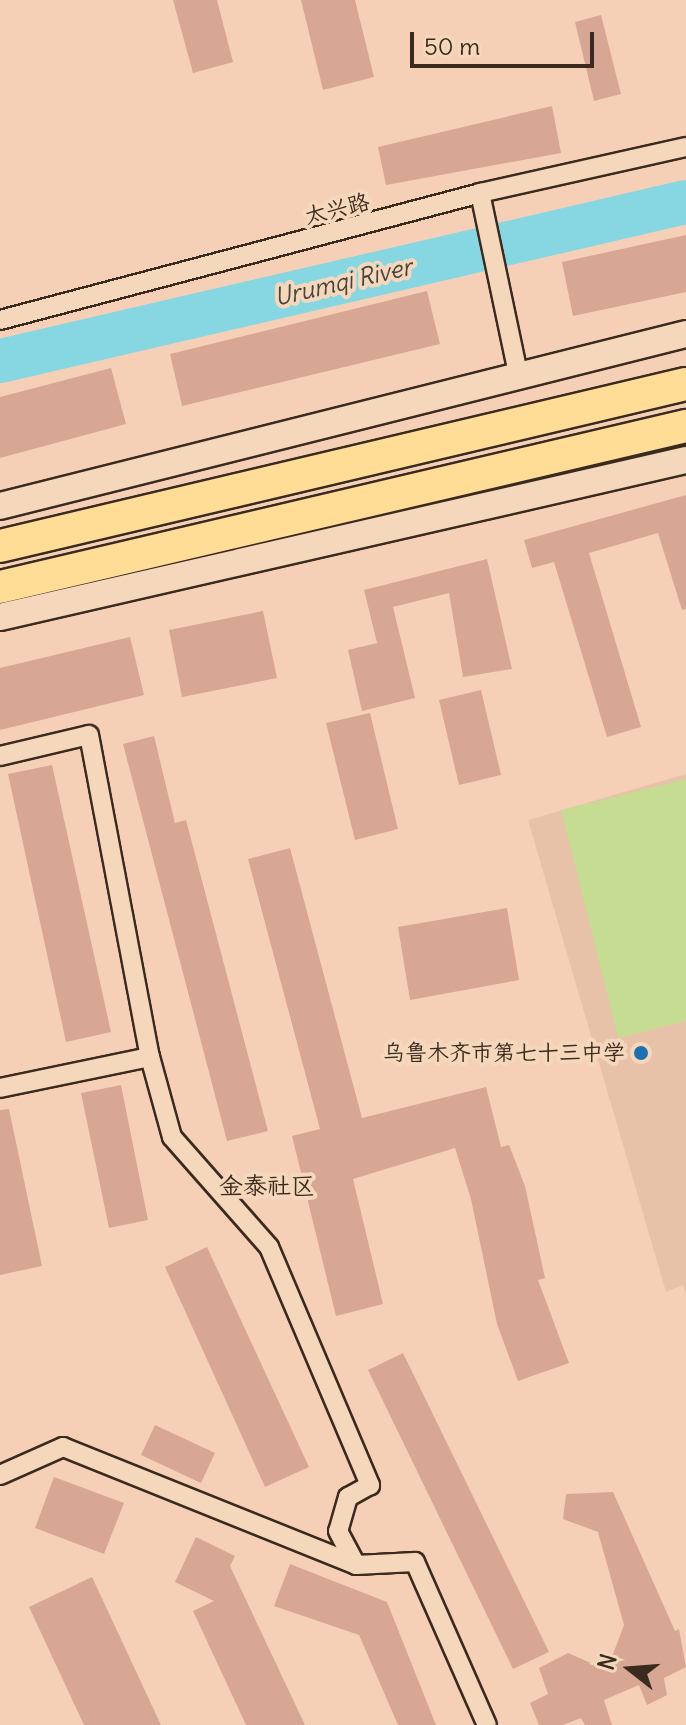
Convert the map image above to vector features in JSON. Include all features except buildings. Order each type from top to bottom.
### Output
[{"type":"highway","points":[[0,546],[686,384]]},
{"type":"highway","points":[[0,587],[686,426]]},
{"type":"main road","points":[[0,506],[518,373],[686,334]]},
{"type":"main road","points":[[0,617],[686,460]]},
{"type":"street","name":"太兴路","points":[[0,320],[686,147]]},
{"type":"street","points":[[482,200],[518,373]]},
{"type":"street","points":[[0,756],[89,735],[150,1057],[172,1137],[269,1247],[370,1485],[348,1497],[338,1531],[356,1565]]},
{"type":"street","points":[[0,1088],[150,1057]]},
{"type":"street","points":[[0,1475],[63,1447],[356,1565],[415,1562],[487,1725]]},
{"type":"shaded area","name":"乌鲁木齐市第七十三中学","points":[[686,774],[686,1294],[683,1285],[666,1292],[528,820]]},
{"type":"green space","points":[[686,779],[686,1021],[618,1038],[561,810]]},
{"type":"waterway","name":"Urumqi River","points":[[0,361],[686,202]]},
{"type":"place","name":"乌鲁木齐市第七十三中学","points":[[641,1053]]},
{"type":"district","name":"金泰社区","points":[[267,1186]]}]
